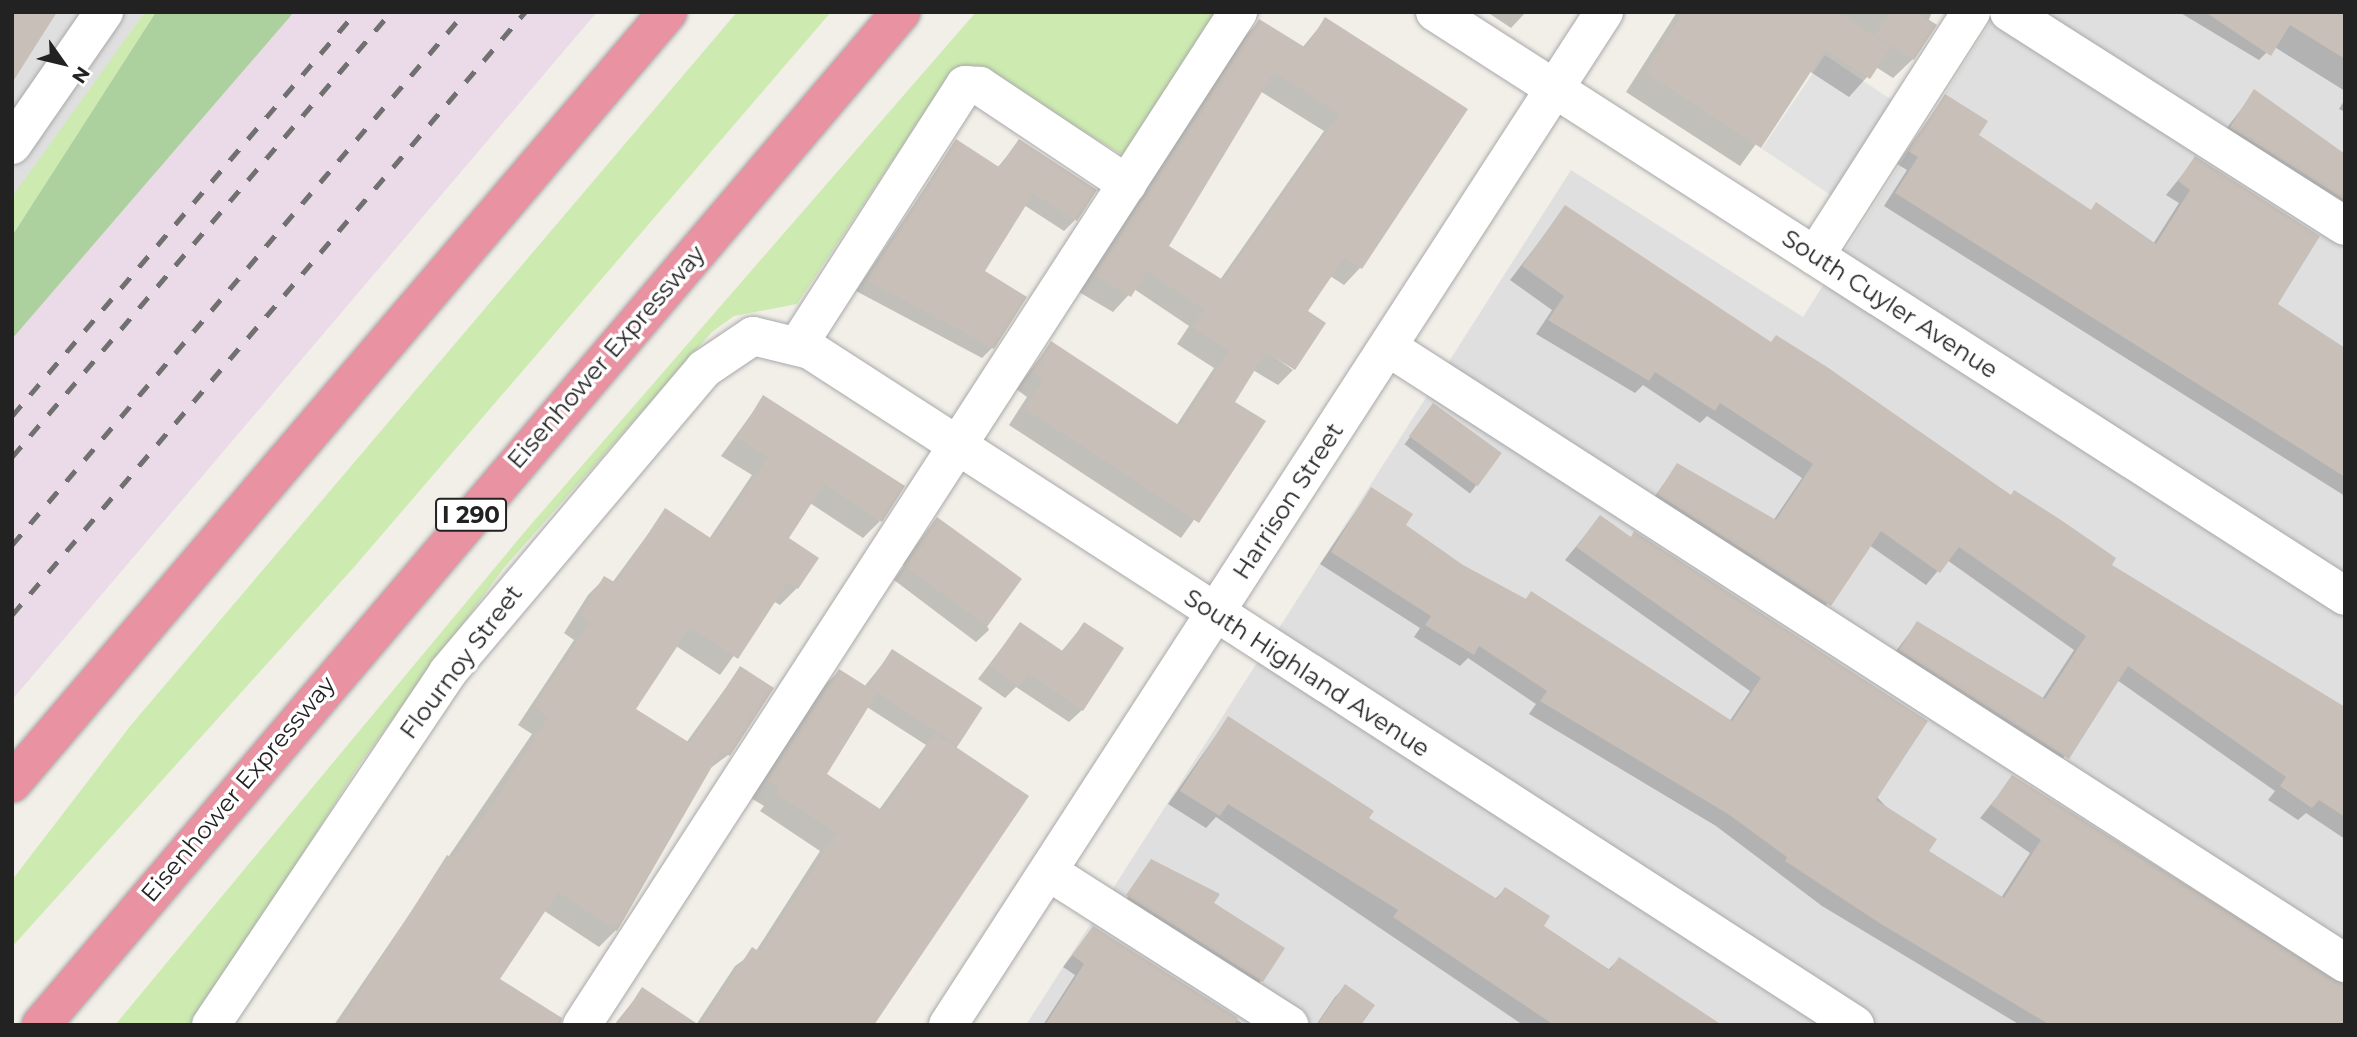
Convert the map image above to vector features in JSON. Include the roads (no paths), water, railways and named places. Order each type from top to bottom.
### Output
[{"type":"highway","points":[[12,783],[667,12]]},
{"type":"highway","name":"Eisenhower Expressway","points":[[41,1025],[901,12]]},
{"type":"street","points":[[12,145],[104,12]]},
{"type":"street","points":[[582,1025],[1238,12]]},
{"type":"street","name":"South Cuyler Avenue","points":[[1435,12],[2345,596]]},
{"type":"street","name":"Harrison Street","points":[[948,1025],[1604,12]]},
{"type":"street","points":[[1815,256],[1971,12]]},
{"type":"street","points":[[2009,12],[2345,226]]},
{"type":"street","points":[[797,345],[965,85],[980,86],[1127,184]]},
{"type":"street","name":"South Highland Avenue","points":[[753,336],[797,345],[958,444],[1215,615],[1855,1025]]},
{"type":"street","name":"Flournoy Street","points":[[212,1025],[448,672],[704,369],[753,336]]},
{"type":"street","points":[[1388,347],[2345,963]]},
{"type":"street","points":[[1049,872],[1289,1025]]},
{"type":"railway","points":[[12,416],[356,12]]},
{"type":"railway","points":[[12,457],[391,12]]},
{"type":"railway","points":[[12,545],[465,12]]},
{"type":"railway","points":[[12,615],[525,12]]}]
